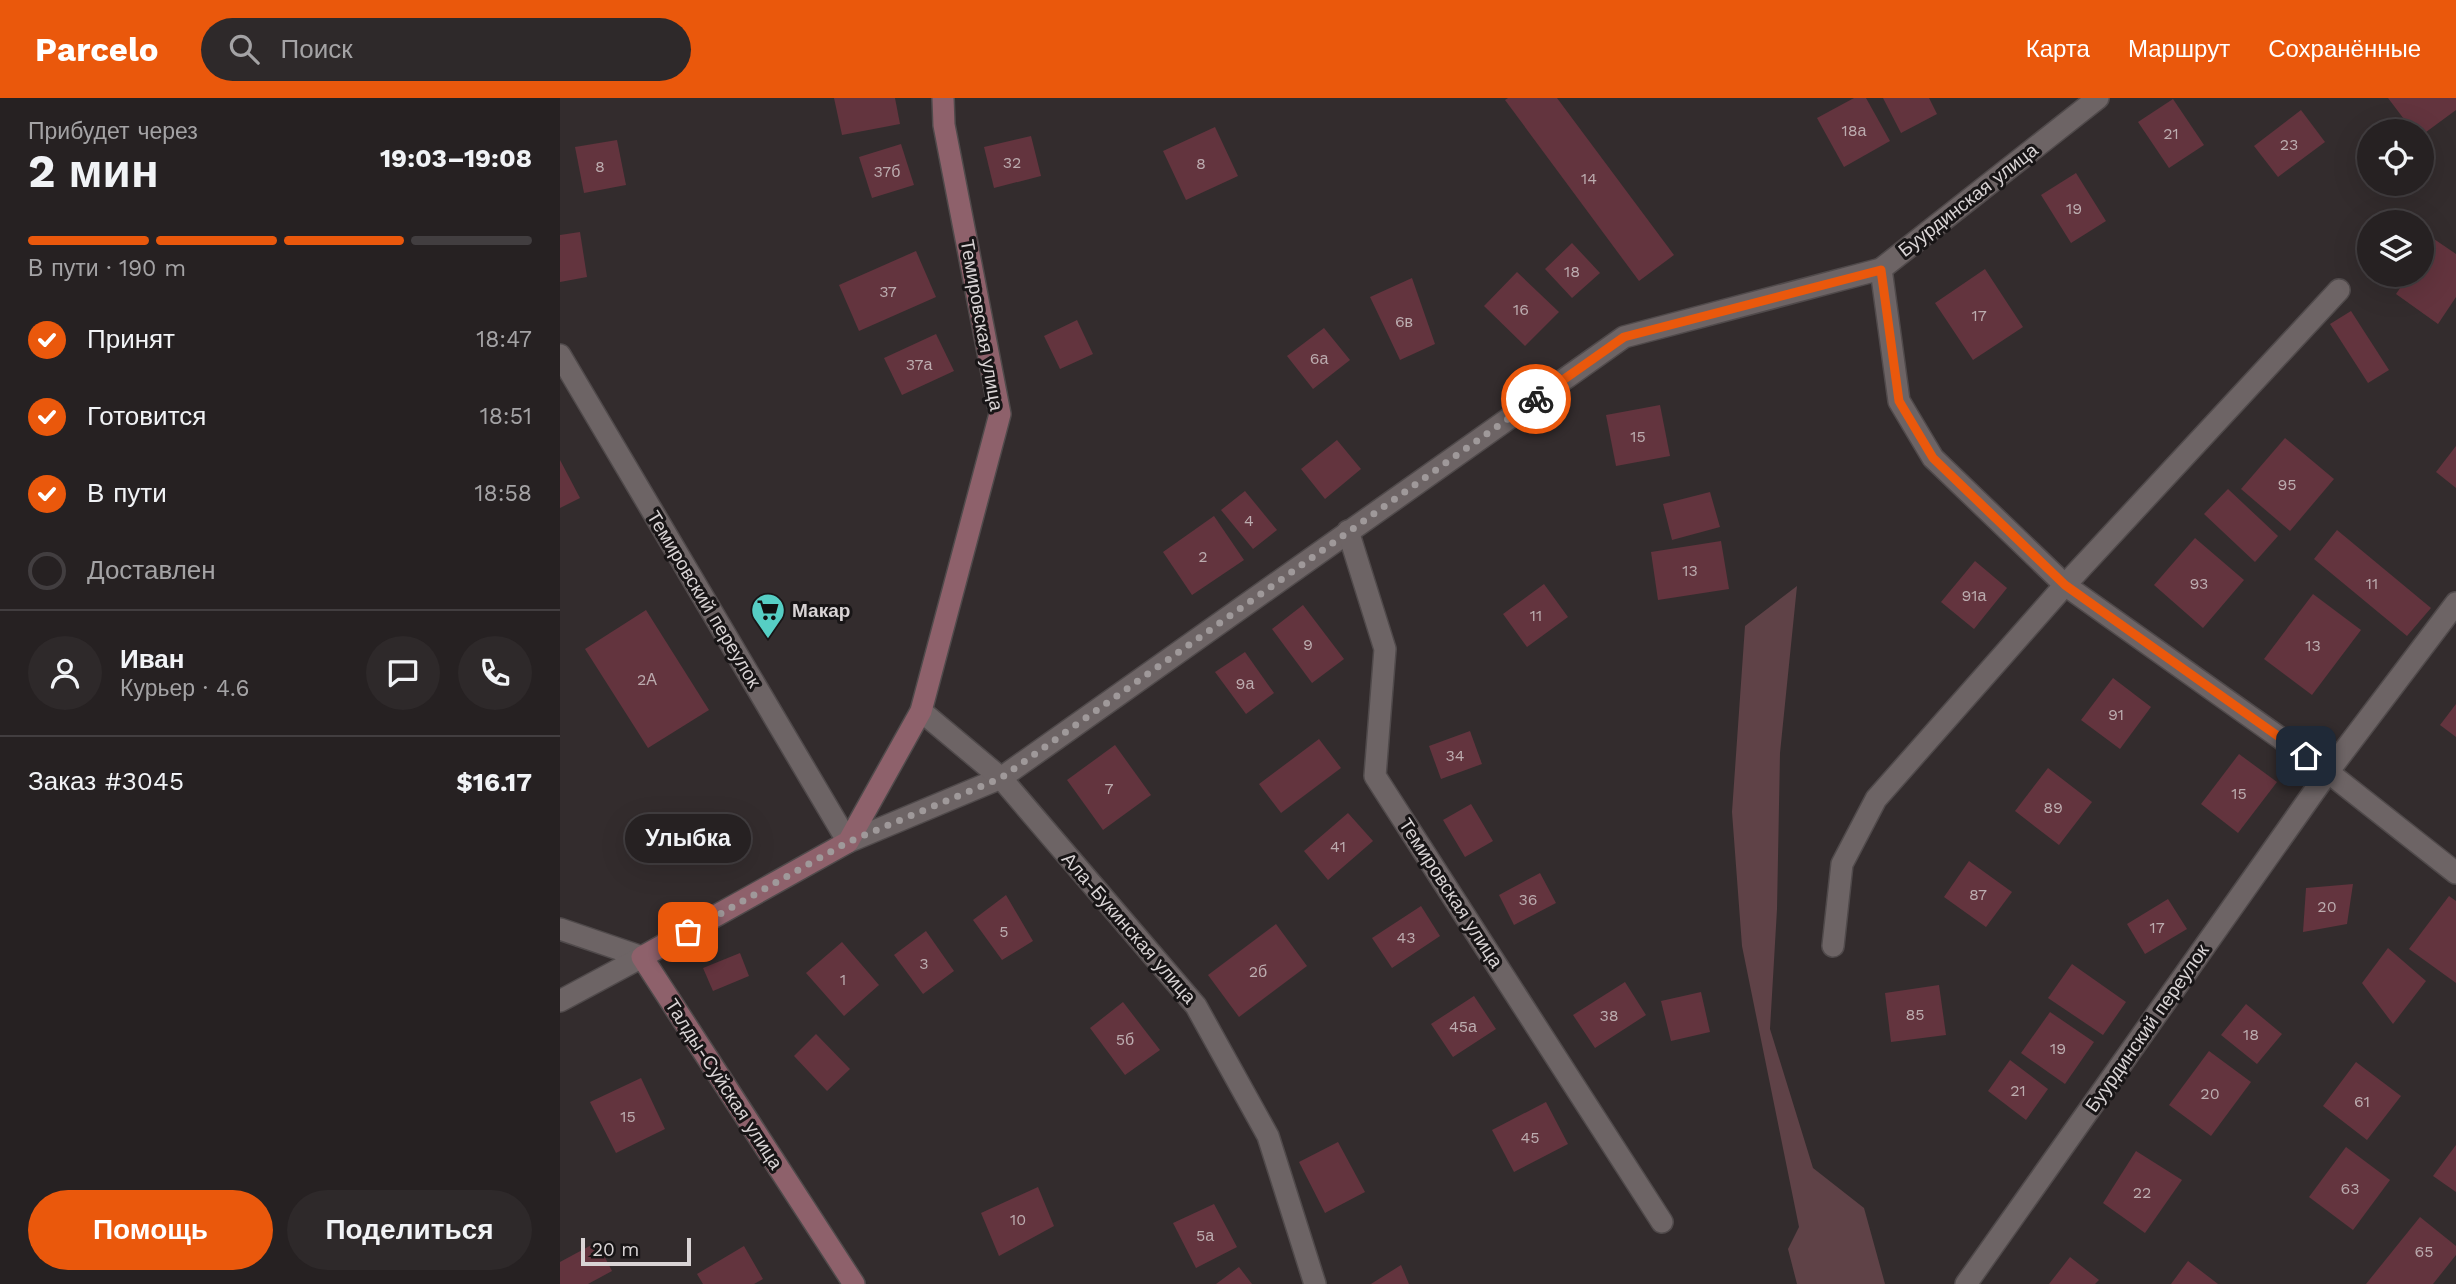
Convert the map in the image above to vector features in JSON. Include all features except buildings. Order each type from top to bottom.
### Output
[{"type":"street","name":"Темировская улица","points":[[848,842],[921,711],[1000,414],[944,125],[943,98]]},
{"type":"street","name":"Буурдинская улица","points":[[560,1001],[848,842],[1001,778],[1624,337],[1881,270],[2098,98]]},
{"type":"street","points":[[1881,270],[1899,401],[1933,458],[2065,585],[2328,772],[2456,873]]},
{"type":"street","points":[[1833,946],[1842,864],[1876,799],[2065,585],[2339,290]]},
{"type":"street","name":"Темировский переулок","points":[[560,355],[848,842]]},
{"type":"street","name":"Темировская улица","points":[[1348,531],[1385,649],[1375,776],[1662,1222]]},
{"type":"street","name":"Буурдинский переулок","points":[[1966,1284],[2328,772],[2456,603]]},
{"type":"street","points":[[921,711],[1001,778]]},
{"type":"street","name":"Ала-Букинская улица","points":[[1001,778],[1196,1006],[1268,1136],[1315,1284]]},
{"type":"street","points":[[560,929],[642,957]]},
{"type":"street","name":"Талды-Суйская улица","points":[[642,957],[854,1284]]},
{"type":"shaded area","points":[[1797,586],[1780,753],[1777,909],[1770,1029],[1813,1168],[1864,1208],[1885,1284],[1797,1284],[1788,1249],[1799,1227],[1742,946],[1732,812],[1745,626]]},
{"type":"way so far","points":[[688,932],[848,842],[1001,778],[1536,399]]},
{"type":"place","name":"Макар","points":[[768,640]]},
{"type":"place","name":"Улыбка","points":[[688,932]]},
{"type":"route","points":[[1536,399],[1624,337],[1881,270],[1899,401],[1933,458],[2065,585],[2306,756]]}]
